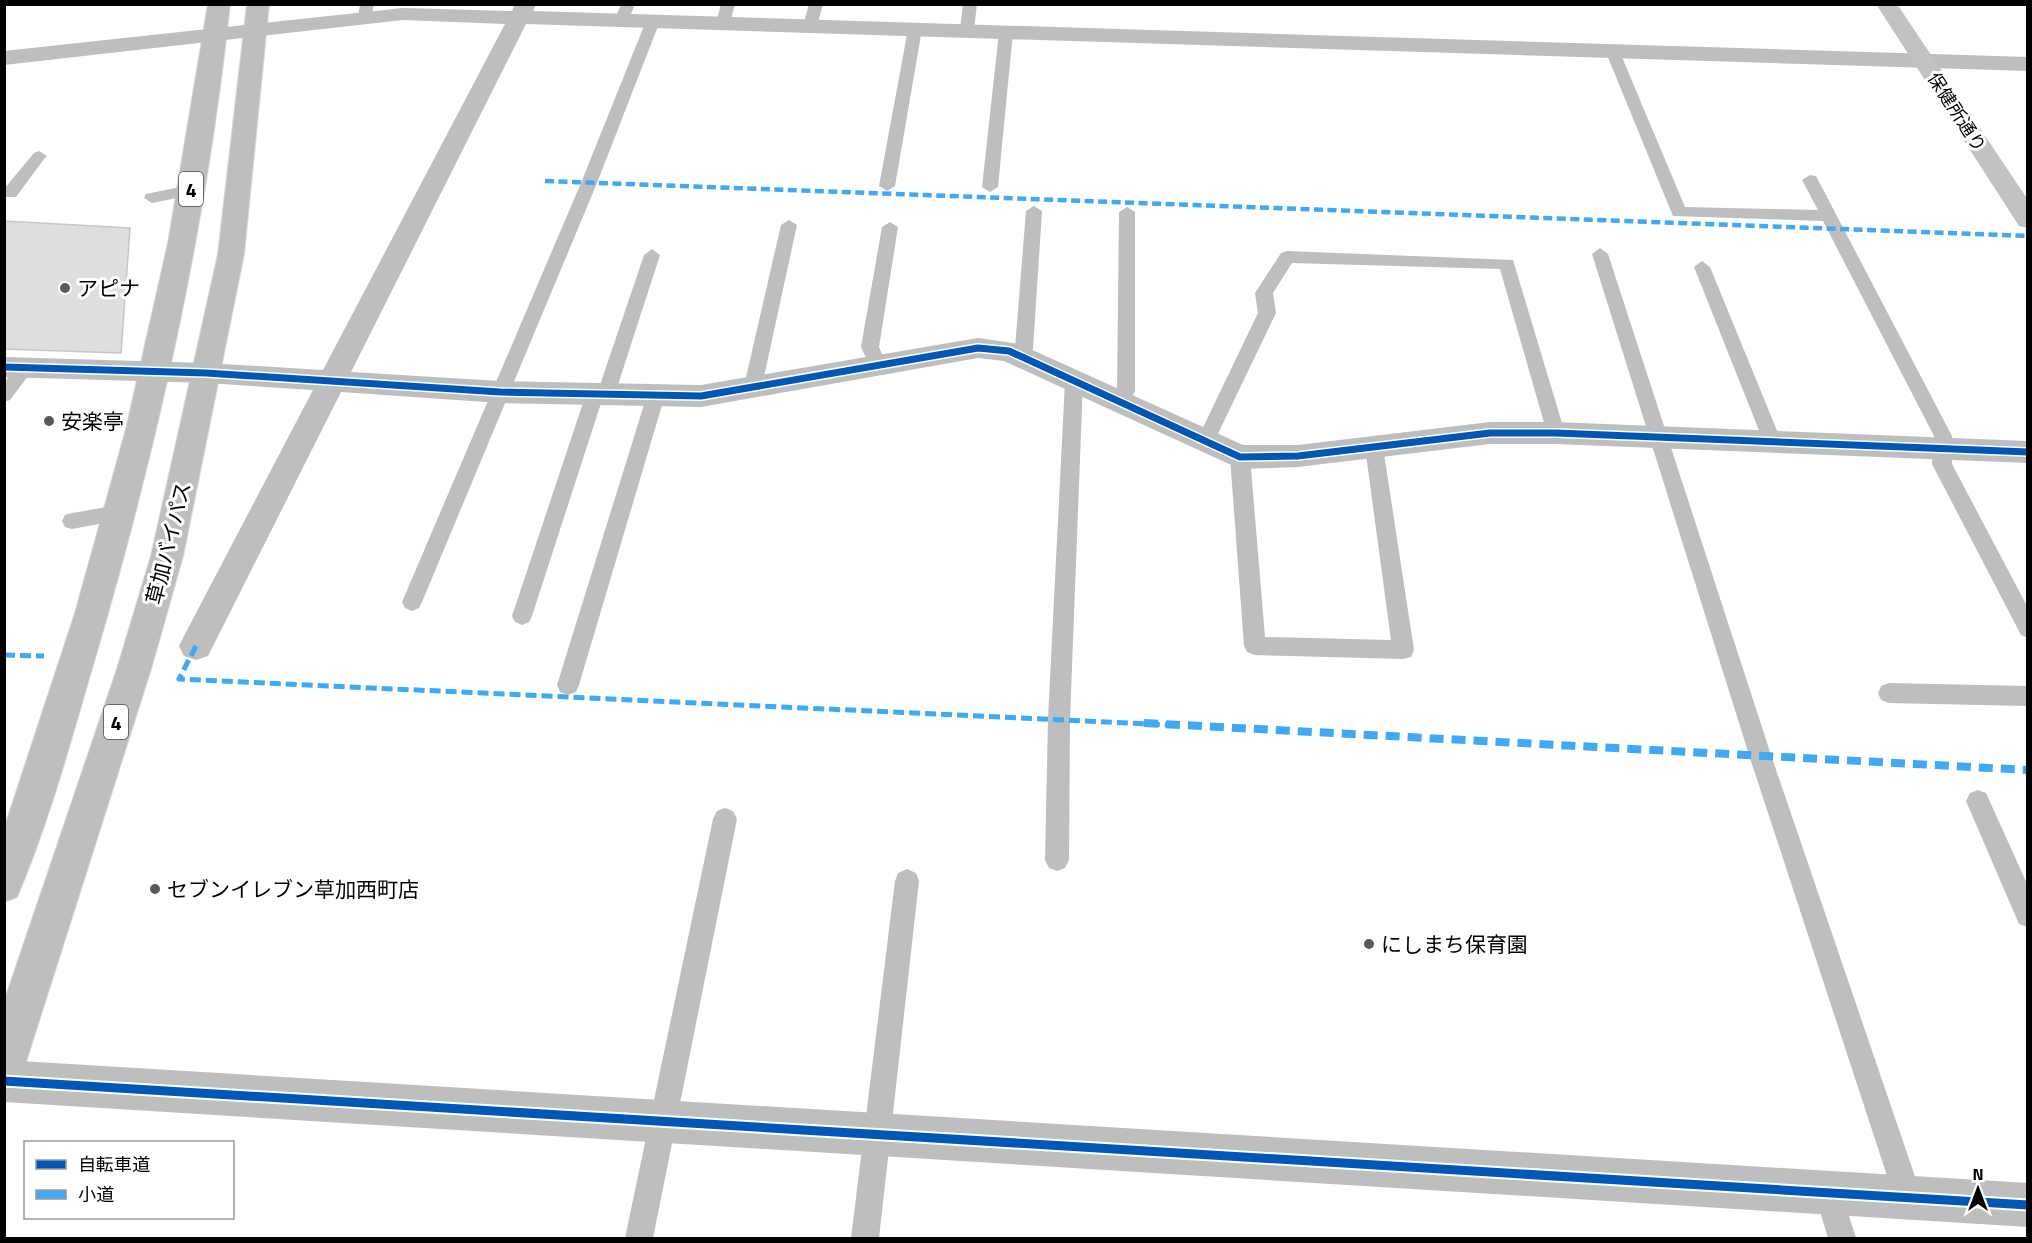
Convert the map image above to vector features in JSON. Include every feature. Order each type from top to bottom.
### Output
[{"type":"main road","name":"4","points":[[4,884],[34,800],[118,513],[155,373],[180,259],[219,4]]},
{"type":"main road","name":"草加バイパス","points":[[4,1065],[134,669],[167,556],[231,254],[258,4]]},
{"type":"main road","points":[[4,58],[256,29],[366,11],[403,14],[523,11],[625,12],[653,21],[725,14],[813,15],[915,29],[2028,64]]},
{"type":"main road","points":[[196,646],[523,11]]},
{"type":"main road","points":[[15,368],[206,373],[500,392],[701,396],[978,348],[1009,351],[1240,457],[1298,456],[1490,433],[1556,433],[2028,452]]},
{"type":"main road","points":[[4,1081],[2028,1205]]},
{"type":"street","name":"保健所通り","points":[[1886,4],[2028,220]]},
{"type":"lane","points":[[967,30],[970,4]]},
{"type":"lane","points":[[412,602],[653,21]]},
{"type":"lane","points":[[887,186],[915,29]]},
{"type":"lane","points":[[990,187],[1006,32]]},
{"type":"lane","points":[[1612,51],[1679,212],[1829,216]]},
{"type":"lane","points":[[10,193],[39,156]]},
{"type":"lane","points":[[1810,180],[1943,436],[1942,464],[2028,629]]},
{"type":"lane","points":[[152,198],[190,190]]},
{"type":"lane","points":[[1019,356],[1024,349],[1034,211]]},
{"type":"lane","points":[[1119,402],[1126,392],[1127,212]]},
{"type":"lane","points":[[753,386],[789,225]]},
{"type":"lane","points":[[877,364],[870,347],[890,227]]},
{"type":"lane","points":[[1600,254],[1757,747],[1908,1197]]},
{"type":"lane","points":[[522,616],[600,394],[652,255]]},
{"type":"lane","points":[[1205,442],[1268,313],[1264,293],[1287,256],[1507,264],[1556,433]]},
{"type":"lane","points":[[1702,267],[1773,443]]},
{"type":"lane","points":[[4,395],[15,368]]},
{"type":"lane","points":[[1057,860],[1059,719],[1074,381]]},
{"type":"lane","points":[[568,685],[656,395]]},
{"type":"lane","points":[[1240,457],[1255,646],[1403,650],[1374,447]]},
{"type":"lane","points":[[72,521],[118,513]]},
{"type":"lane","points":[[1889,693],[2028,696]]},
{"type":"lane","points":[[1978,801],[2028,915]]},
{"type":"lane","points":[[639,1239],[725,819]]},
{"type":"lane","points":[[865,1239],[907,881]]},
{"type":"lane","points":[[1828,1192],[1842,1239]]},
{"type":"building","name":"アピナ","points":[[4,221],[130,228],[121,353],[4,349]]},
{"type":"marked path","points":[[545,181],[2028,236]]},
{"type":"marked path","points":[[196,646],[179,679],[1059,719],[2028,770]]},
{"type":"marked path","points":[[4,655],[44,656]]},
{"type":"cycle path","points":[[4,367],[206,373],[500,392],[701,396],[978,348],[1009,351],[1240,457],[1298,456],[1490,433],[1556,433],[2028,452]]},
{"type":"cycle path","points":[[4,1081],[2028,1205]]},
{"type":"place","name":"アピナ","points":[[65,288]]},
{"type":"place","name":"安楽亭","points":[[49,421]]},
{"type":"place","name":"セブンイレブン草加西町店","points":[[155,889]]},
{"type":"place","name":"にしまち保育園","points":[[1369,944]]}]
